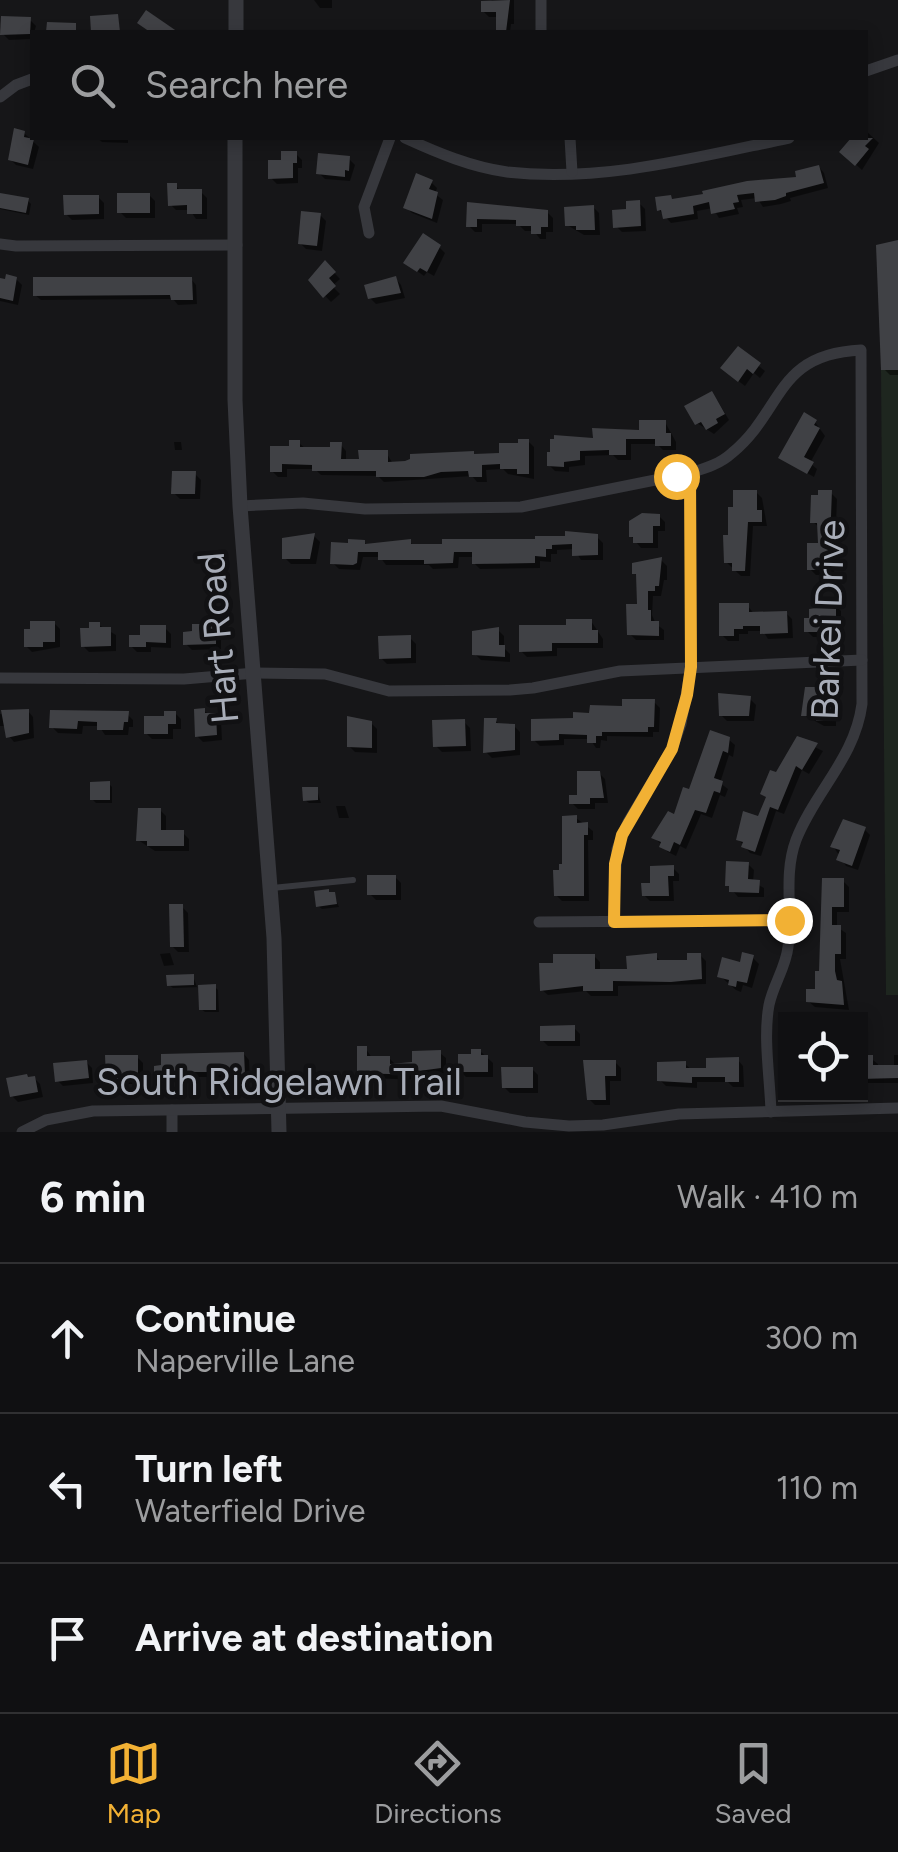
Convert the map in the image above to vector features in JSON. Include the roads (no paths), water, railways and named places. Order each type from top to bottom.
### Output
[{"type":"street","points":[[236,0],[236,30]]},
{"type":"street","points":[[540,0],[541,30]]},
{"type":"street","points":[[868,69],[898,60]]},
{"type":"street","points":[[0,98],[30,80]]},
{"type":"street","name":"Hart Road","points":[[236,140],[235,400],[270,888],[279,1132]]},
{"type":"street","points":[[368,233],[364,208],[389,140]]},
{"type":"street","points":[[410,140],[475,166],[506,172],[572,172],[664,163],[779,140]]},
{"type":"street","points":[[570,140],[572,172]]},
{"type":"street","points":[[0,244],[238,245]]},
{"type":"street","name":"Barkei Drive","points":[[690,473],[712,466],[736,450],[794,374],[825,356],[861,350],[862,704],[856,737],[793,848],[786,958],[770,1002],[770,1112]]},
{"type":"street","points":[[240,506],[303,502],[365,509],[521,507],[690,473],[691,667],[681,724],[672,749],[622,835],[615,864],[614,922]]},
{"type":"street","points":[[0,678],[184,679],[255,672],[325,674],[389,691],[492,690],[533,688],[620,671],[862,660]]},
{"type":"street","points":[[539,922],[789,920]]},
{"type":"street","name":"South Ridgelawn Trail","points":[[22,1132],[67,1114],[172,1110],[441,1106],[586,1129],[664,1115],[898,1108]]},
{"type":"street","points":[[172,1110],[172,1132]]},
{"type":"lane","points":[[270,888],[353,880]]}]
